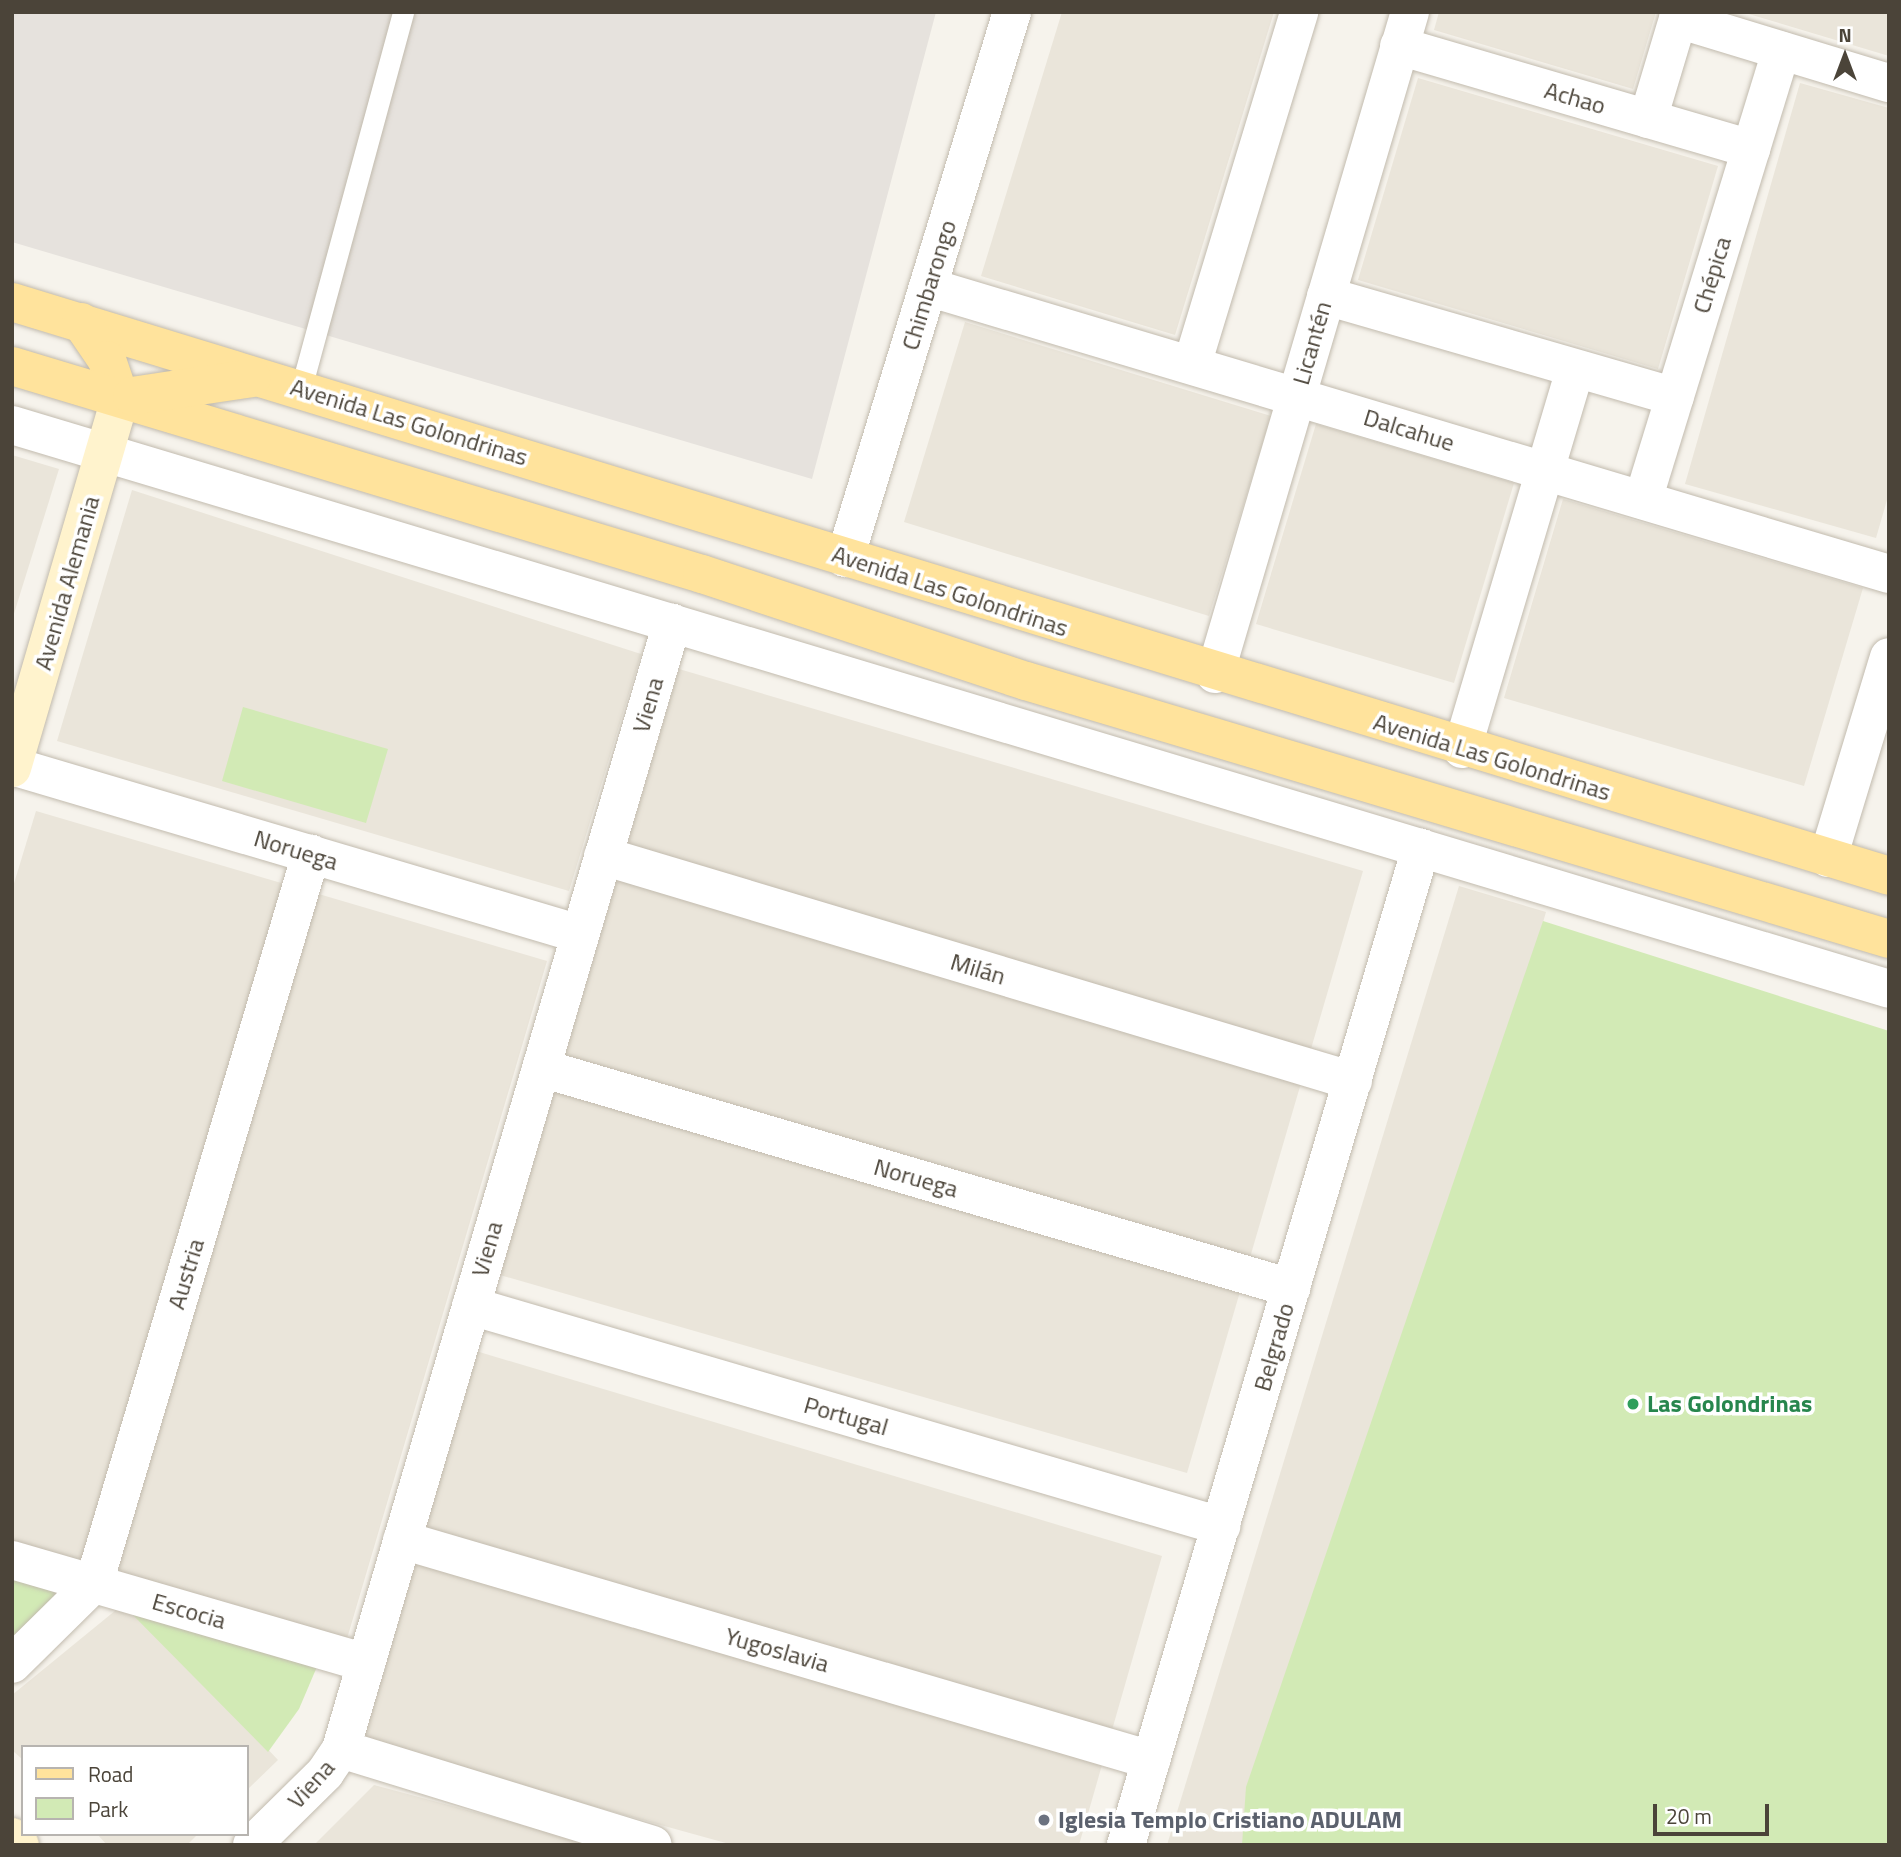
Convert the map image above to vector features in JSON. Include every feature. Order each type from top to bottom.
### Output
[{"type":"main road","name":"Avenida Las Golondrinas","points":[[12,302],[301,388],[1215,674],[1889,876]]},
{"type":"main road","points":[[80,322],[107,360],[120,398]]},
{"type":"main road","points":[[12,366],[1053,689],[1889,939]]},
{"type":"main road","points":[[120,398],[261,376]]},
{"type":"street","name":"Chimbarongo","points":[[845,558],[1012,12]]},
{"type":"street","points":[[1192,365],[1299,12]]},
{"type":"street","points":[[1648,119],[1679,16],[1781,51],[1889,83]]},
{"type":"street","name":"Achao","points":[[1404,29],[1648,119],[1751,149]]},
{"type":"street","name":"Licantén","points":[[1215,674],[1404,29]]},
{"type":"street","name":"Chépica","points":[[1643,500],[1781,51]]},
{"type":"street","name":"Dalcahue","points":[[928,287],[1889,574]]},
{"type":"street","points":[[1326,296],[1675,397]]},
{"type":"street","points":[[1462,748],[1575,369]]},
{"type":"street","name":"Avenida Alemania","points":[[12,767],[120,398]]},
{"type":"street","points":[[12,425],[1889,989]]},
{"type":"street","name":"Viena","points":[[252,1845],[325,1773],[341,1749],[672,623]]},
{"type":"street","points":[[1828,858],[1889,657]]},
{"type":"street","name":"Noruega","points":[[12,767],[580,934]]},
{"type":"street","name":"Belgrado","points":[[1126,1845],[1421,849]]},
{"type":"street","name":"Austria","points":[[12,1664],[94,1583],[312,854]]},
{"type":"street","name":"Milán","points":[[603,856],[1353,1081]]},
{"type":"street","name":"Noruega","points":[[541,1068],[1291,1288]]},
{"type":"street","name":"Portugal","points":[[471,1306],[1221,1526]]},
{"type":"street","name":"Yugoslavia","points":[[402,1541],[1151,1760]]},
{"type":"street","name":"Escocia","points":[[12,1560],[366,1663]]},
{"type":"street","points":[[341,1749],[653,1845]]},
{"type":"street","points":[[12,1837],[20,1845]]},
{"type":"lane","points":[[301,388],[403,12]]},
{"type":"shaded area","points":[[12,12],[936,12],[812,479],[12,242]]},
{"type":"shaded area","points":[[1062,12],[1274,12],[1175,335],[981,276]]},
{"type":"shaded area","points":[[1439,12],[1656,12],[1633,89],[1434,30]]},
{"type":"shaded area","points":[[1742,12],[1889,12],[1889,56]]},
{"type":"shaded area","points":[[1418,78],[1718,166],[1658,369],[1358,280]]},
{"type":"shaded area","points":[[1800,83],[1889,108],[1889,493],[1876,538],[1685,484]]},
{"type":"shaded area","points":[[965,322],[1271,416],[1209,616],[904,522]]},
{"type":"shaded area","points":[[1316,424],[1514,483],[1454,683],[1256,624]]},
{"type":"shaded area","points":[[12,455],[59,469],[12,620]]},
{"type":"shaded area","points":[[132,490],[641,654],[569,891],[57,741]]},
{"type":"shaded area","points":[[1563,499],[1863,588],[1804,786],[1504,698]]},
{"type":"shaded area","points":[[679,669],[1363,871],[1187,1473],[500,1275]]},
{"type":"shaded area","points":[[36,811],[547,961],[346,1642],[12,1544],[12,890]]},
{"type":"shaded area","points":[[1459,886],[1546,912],[1277,1845],[1167,1845]]},
{"type":"shaded area","points":[[476,1351],[1162,1556],[1079,1845],[733,1845],[361,1742]]},
{"type":"shaded area","points":[[116,1610],[146,1620],[278,1760],[248,1789],[248,1745],[21,1745],[21,1758],[12,1750],[12,1695]]},
{"type":"shaded area","points":[[374,1785],[598,1845],[314,1845]]},
{"type":"shaded area","points":[[99,1836],[196,1836],[187,1845],[107,1845]]},
{"type":"green space","points":[[243,707],[388,749],[366,823],[222,781]]},
{"type":"green space","name":"Las Golondrinas","points":[[1543,921],[1889,1031],[1889,1845],[1242,1845],[1246,1787]]},
{"type":"green space","points":[[12,1572],[65,1588],[12,1637]]},
{"type":"green space","points":[[123,1605],[319,1662],[299,1709],[268,1752]]},
{"type":"place","name":"Las Golondrinas","points":[[1633,1404]]},
{"type":"place","name":"Iglesia Templo Cristiano ADULAM","points":[[1044,1820]]}]
